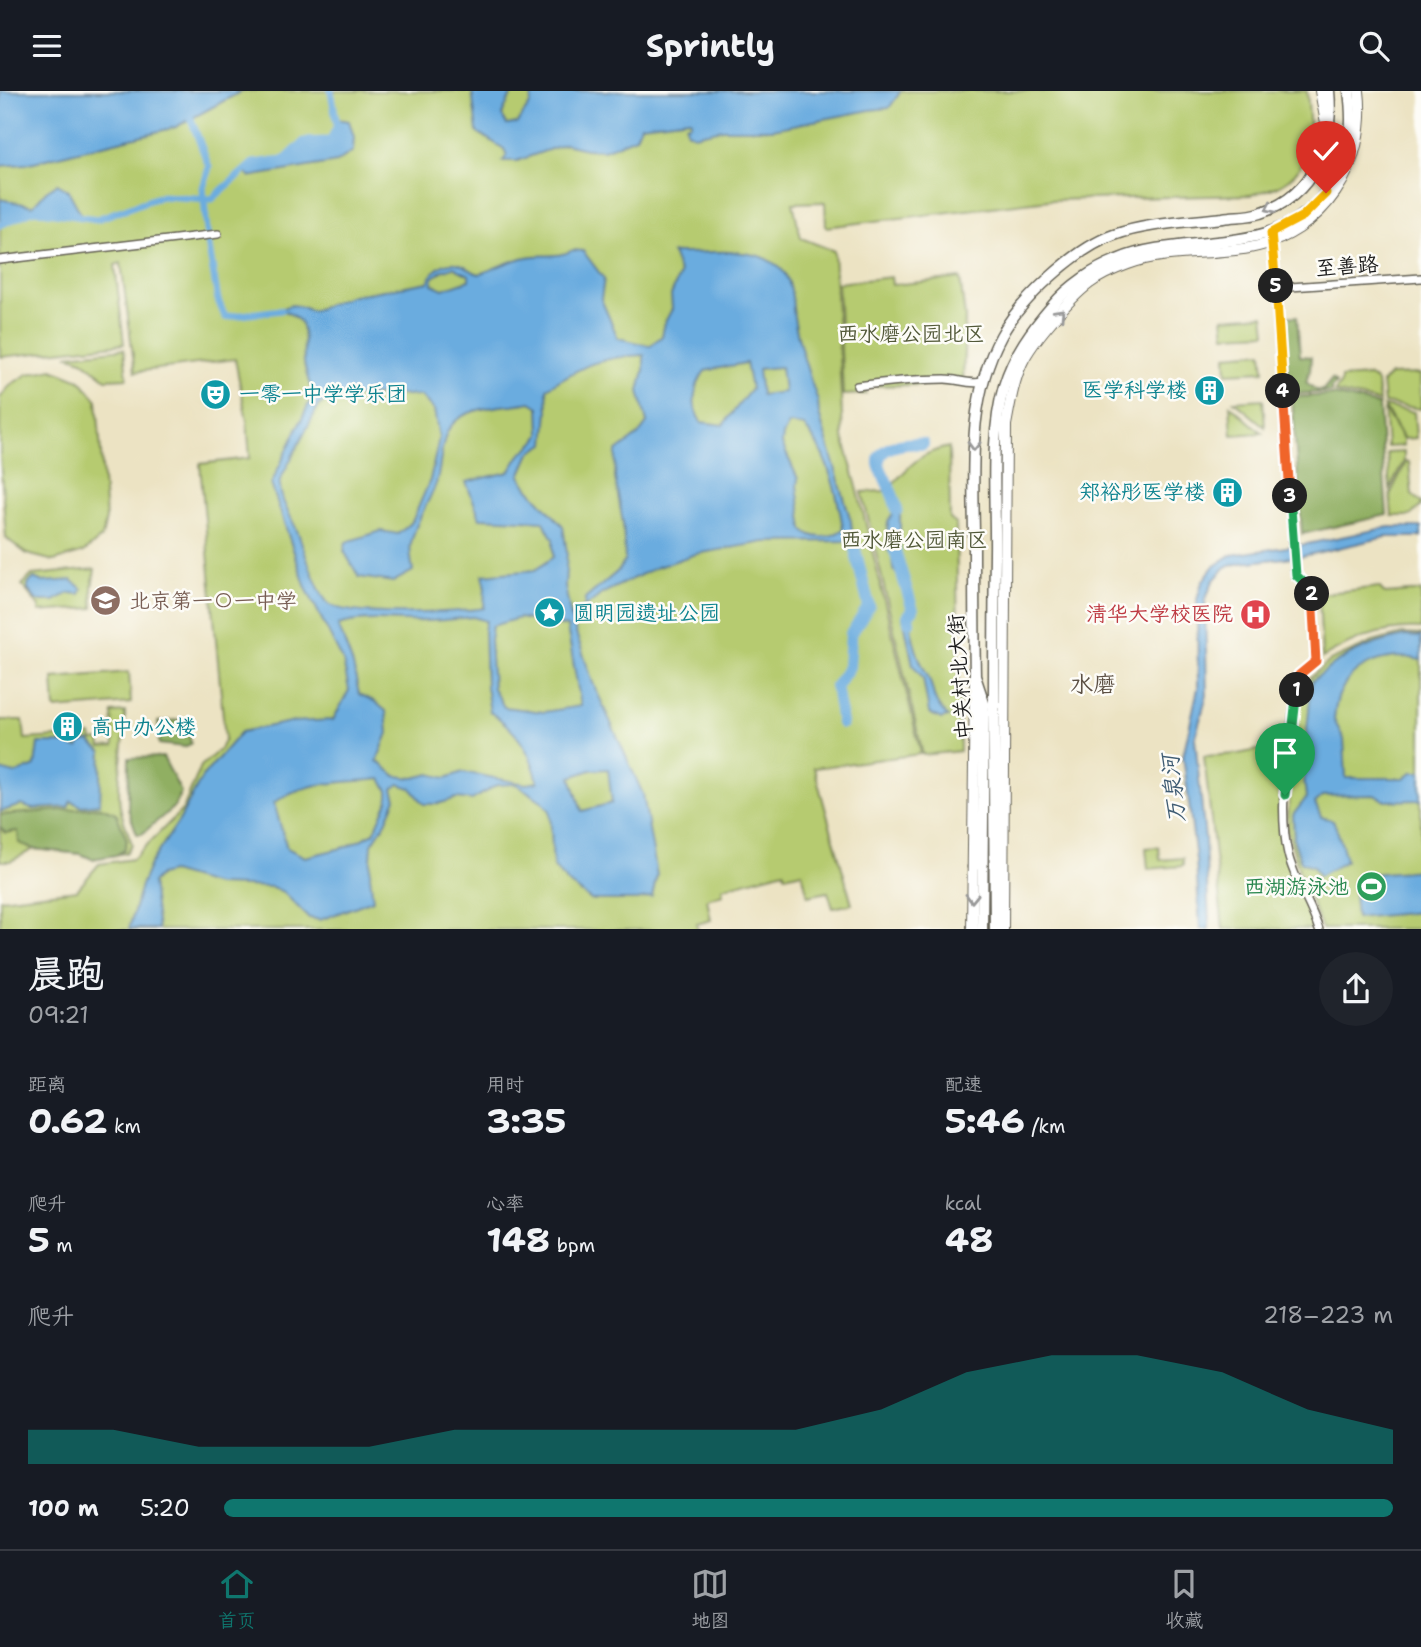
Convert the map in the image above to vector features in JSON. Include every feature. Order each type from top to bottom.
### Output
[{"type":"main road","name":"中关村北大街","points":[[982,929],[984,703],[975,676],[975,420],[982,382],[1001,336],[1040,285],[1073,259],[1111,236],[1150,226],[1259,214],[1302,189],[1318,166],[1328,135],[1329,91]]},
{"type":"main road","name":"中关村北大街","points":[[995,929],[996,423],[1004,385],[1028,334],[1056,302],[1087,276],[1118,259],[1160,249],[1272,238],[1303,216],[1326,193],[1344,165],[1352,132],[1349,91]]},
{"type":"main road","points":[[972,867],[983,843]]},
{"type":"street","points":[[1320,91],[1328,135]]},
{"type":"street","points":[[1003,929],[1006,425],[1013,387],[1023,361],[1037,337],[1091,282],[1128,264],[1165,255],[1247,249],[1308,222],[1334,195],[1351,167],[1361,132],[1359,91]]},
{"type":"street","points":[[0,260],[218,234]]},
{"type":"street","points":[[1272,238],[1296,575],[1312,590],[1316,661],[1299,675],[1284,803],[1285,831],[1288,855],[1319,929]]},
{"type":"street","name":"至善路","points":[[1276,288],[1421,278]]},
{"type":"street","points":[[857,386],[945,379],[964,380],[974,384],[982,382]]},
{"type":"street","points":[[972,929],[975,676]]},
{"type":"green space","name":"圆明园遗址公园","points":[[0,91],[1307,91],[1309,131],[1305,157],[1290,178],[1278,186],[1251,195],[1049,200],[826,227],[825,202],[793,203],[801,238],[834,251],[843,437],[921,754],[814,768],[852,904],[833,908],[828,892],[808,896],[802,872],[785,876],[784,871],[722,888],[723,894],[707,899],[711,920],[697,924],[698,929],[0,929],[0,899],[77,890],[99,864],[133,859],[183,809],[201,766],[220,749],[225,739],[200,464],[250,458],[247,421],[235,359],[135,372],[121,263],[115,265],[124,344],[0,357]]},
{"type":"green space","name":"西水磨公园北区","points":[[891,277],[892,285],[960,278],[965,317],[963,384],[866,386],[866,394],[843,395],[838,283]]},
{"type":"green space","points":[[1264,315],[1266,333],[1225,335],[1223,318]]},
{"type":"green space","points":[[1297,316],[1300,356],[1311,357],[1306,382],[1316,390],[1323,390],[1332,379],[1336,383],[1331,392],[1289,394],[1283,317]]},
{"type":"green space","points":[[124,349],[127,378],[106,379],[82,360],[67,355]]},
{"type":"green space","points":[[1262,352],[1264,371],[1227,373],[1226,355]]},
{"type":"green space","points":[[52,369],[80,380],[97,400],[106,519],[102,537],[84,552],[54,561],[27,554],[6,538],[0,456],[0,398],[10,385],[28,374]]},
{"type":"green space","points":[[1420,374],[1421,409],[1384,403],[1382,382],[1390,375]]},
{"type":"green space","points":[[1369,376],[1377,382],[1379,402],[1334,392],[1341,383],[1341,378]]},
{"type":"green space","points":[[1334,395],[1379,405],[1387,515],[1302,534],[1292,397]]},
{"type":"green space","points":[[1263,399],[1265,427],[1234,401]]},
{"type":"green space","points":[[1230,405],[1262,433],[1232,435]]},
{"type":"green space","points":[[1384,406],[1414,412],[1416,438],[1404,439]]},
{"type":"green space","points":[[1384,409],[1403,440],[1403,446],[1387,447]]},
{"type":"green space","name":"西水磨公园南区","points":[[949,447],[950,519],[956,524],[960,751],[923,755],[862,492],[885,491],[920,458]]},
{"type":"green space","points":[[1404,452],[1404,461],[1390,489],[1387,453]]},
{"type":"green space","points":[[1406,462],[1409,462],[1412,495],[1421,502],[1421,506],[1410,516],[1392,516],[1390,495]]},
{"type":"green space","points":[[95,569],[93,608],[39,612],[39,607],[22,585],[32,575]]},
{"type":"green space","points":[[1379,587],[1385,594],[1421,591],[1421,629],[1381,632],[1346,645],[1322,658],[1319,594]]},
{"type":"green space","points":[[1402,634],[1421,635],[1421,929],[1322,929],[1301,877],[1287,830],[1301,686],[1330,661],[1373,642]]},
{"type":"green space","points":[[129,672],[131,703],[55,709],[53,678]]},
{"type":"green space","points":[[125,712],[119,794],[122,816],[132,844],[126,853],[92,859],[81,854],[34,849],[11,861],[0,861],[0,720],[23,720],[25,739],[91,735],[92,741],[100,740],[101,747],[114,746],[112,713]]},
{"type":"green space","points":[[187,719],[191,744],[184,747],[159,744],[158,722]]},
{"type":"green space","points":[[1282,745],[1280,809],[1285,856],[1314,929],[1223,929],[1204,756],[1238,754]]},
{"type":"green space","points":[[163,757],[181,792],[175,806],[142,834],[137,834],[128,809],[129,758]]},
{"type":"green space","points":[[101,807],[116,813],[127,840],[124,850],[116,855],[92,859],[81,854],[34,849],[19,843],[18,831],[5,833],[0,827],[0,815]]},
{"type":"green space","points":[[1159,847],[1160,860],[1183,858],[1183,866],[1148,869],[1146,848]]},
{"type":"water","points":[[0,91],[242,91],[176,127],[26,164],[0,166]]},
{"type":"water","points":[[472,91],[513,91],[502,115],[507,125],[517,123],[530,104],[533,91],[901,91],[889,108],[773,129],[722,129],[694,135],[687,132],[686,125],[691,123],[691,119],[641,125],[636,137],[604,150],[565,144],[517,161],[503,161],[507,155],[504,149],[477,132]]},
{"type":"water","points":[[336,119],[349,121],[354,137],[353,151],[337,162],[249,177],[244,171],[253,163],[285,159],[304,141],[330,140],[337,125]]},
{"type":"water","points":[[57,184],[68,190],[81,217],[34,210],[0,225],[0,199],[33,206],[46,191]]},
{"type":"water","points":[[573,250],[583,251],[604,279],[601,299],[618,338],[650,346],[662,336],[672,309],[671,295],[680,274],[672,253],[748,254],[766,259],[780,268],[790,284],[801,348],[851,521],[853,541],[765,542],[696,554],[655,568],[603,593],[571,618],[593,683],[643,794],[657,875],[652,897],[637,900],[591,900],[566,881],[553,866],[550,811],[543,802],[516,784],[497,785],[472,800],[457,798],[438,804],[424,804],[411,788],[399,784],[393,789],[396,799],[386,822],[372,844],[370,875],[373,900],[320,920],[309,918],[283,892],[272,887],[216,885],[171,872],[160,875],[152,883],[158,929],[129,929],[141,885],[150,864],[180,819],[202,777],[241,732],[290,722],[333,720],[349,690],[343,661],[306,588],[271,484],[313,395],[305,366],[301,324],[291,314],[281,310],[292,305],[312,311],[350,296],[428,282],[437,269],[446,264],[457,263],[479,274],[522,258]],"holes":[[[453,267],[469,275],[469,280],[443,289],[432,284],[433,278]],[[644,355],[639,391],[647,423],[638,435],[616,452],[615,478],[623,523],[625,560],[619,570],[585,599],[585,605],[571,617],[565,587],[567,553],[563,526],[520,476],[530,453],[545,444],[547,388],[571,373],[603,360]],[[746,363],[751,389],[723,425],[701,422],[698,416],[695,396],[705,371]],[[781,367],[784,392],[761,395],[758,369]],[[392,394],[421,396],[434,410],[439,438],[430,480],[412,522],[398,534],[381,531],[346,542],[344,551],[359,577],[393,582],[413,571],[410,550],[413,536],[436,484],[444,441],[452,425],[466,414],[475,411],[531,402],[539,407],[540,435],[534,443],[520,455],[509,472],[466,482],[480,518],[543,521],[553,539],[553,557],[535,570],[483,575],[484,608],[428,613],[379,613],[329,604],[316,582],[283,501],[280,487],[280,480],[319,405],[331,398]],[[789,424],[804,426],[819,448],[835,489],[843,529],[823,537],[817,537],[803,529],[798,479],[782,444]],[[473,617],[486,621],[486,687],[490,712],[508,726],[522,743],[538,782],[526,784],[463,772],[446,778],[430,774],[414,778],[396,776],[377,761],[388,733],[386,711],[359,694],[353,665],[338,625],[363,620]],[[519,618],[567,627],[581,706],[544,712],[504,707],[493,688],[490,640],[492,626]],[[608,769],[612,803],[582,811],[571,777],[591,770]],[[381,779],[388,791],[388,801],[374,833],[346,847],[305,857],[287,848],[274,803],[298,790],[339,782]]]},
{"type":"water","points":[[895,495],[900,513],[900,566],[905,573],[913,612],[910,617],[913,639],[935,699],[948,717],[941,719],[929,713],[923,678],[913,665],[903,617],[908,607],[904,585],[893,569],[892,556],[886,547],[888,521],[893,513],[891,497]]},
{"type":"water","points":[[1389,527],[1421,527],[1421,537],[1386,537],[1303,556],[1241,563],[1226,567],[1213,581],[1205,600],[1207,695],[1195,738],[1205,839],[1209,922],[1209,929],[1200,929],[1196,860],[1183,756],[1198,688],[1197,599],[1202,582],[1213,567],[1231,555],[1307,544]]},
{"type":"water","points":[[34,578],[43,582],[72,580],[82,589],[80,594],[69,593],[54,601],[37,601],[28,590],[28,584]]},
{"type":"water","points":[[1405,636],[1421,637],[1421,660],[1397,657],[1364,667],[1346,682],[1337,702],[1334,720],[1344,739],[1346,778],[1404,778],[1412,772],[1421,772],[1421,800],[1386,801],[1374,795],[1323,796],[1315,803],[1321,817],[1333,821],[1346,861],[1319,876],[1313,866],[1301,862],[1294,841],[1293,815],[1306,798],[1303,768],[1312,681],[1356,652]]},
{"type":"water","points":[[89,741],[102,752],[100,804],[81,806],[71,801],[68,807],[32,809],[21,805],[0,812],[0,770],[15,774],[35,766],[38,743],[71,743],[78,748],[81,743]]},
{"type":"water","points":[[1421,870],[1421,912],[1356,918],[1354,894],[1370,874]]},
{"type":"waterway","points":[[0,225],[34,210],[97,219],[161,196],[212,199],[253,163],[285,159],[304,141],[330,140],[337,125],[331,91]]},
{"type":"waterway","points":[[191,119],[209,167],[203,188],[208,242],[218,300],[225,317],[281,310]]},
{"type":"waterway","points":[[897,510],[879,463],[880,456],[891,447],[923,444]]},
{"type":"waterway","points":[[842,723],[836,686],[849,667],[851,634],[869,606],[853,541]]},
{"type":"waterway","points":[[894,548],[913,610],[908,615],[909,622]]},
{"type":"place","name":"医学科学楼","points":[[1210,390]]},
{"type":"place","name":"一零一中学学乐团","points":[[216,394]]},
{"type":"place","name":"郑裕彤医学楼","points":[[1228,492]]},
{"type":"place","name":"北京第一〇一中学","points":[[106,601]]},
{"type":"place","name":"圆明园遗址公园","points":[[550,613]]},
{"type":"place","name":"清华大学校医院","points":[[1256,614]]},
{"type":"place","name":"高中办公楼","points":[[68,727]]},
{"type":"place","name":"西湖游泳池","points":[[1372,887]]},
{"type":"district","name":"水磨","points":[[1093,684]]},
{"type":"route","points":[[1285,795],[1299,675],[1316,661],[1312,590],[1296,575],[1271,233],[1303,216],[1326,193]]},
{"type":"water label","name":"万泉河","points":[[1173,789]]}]
